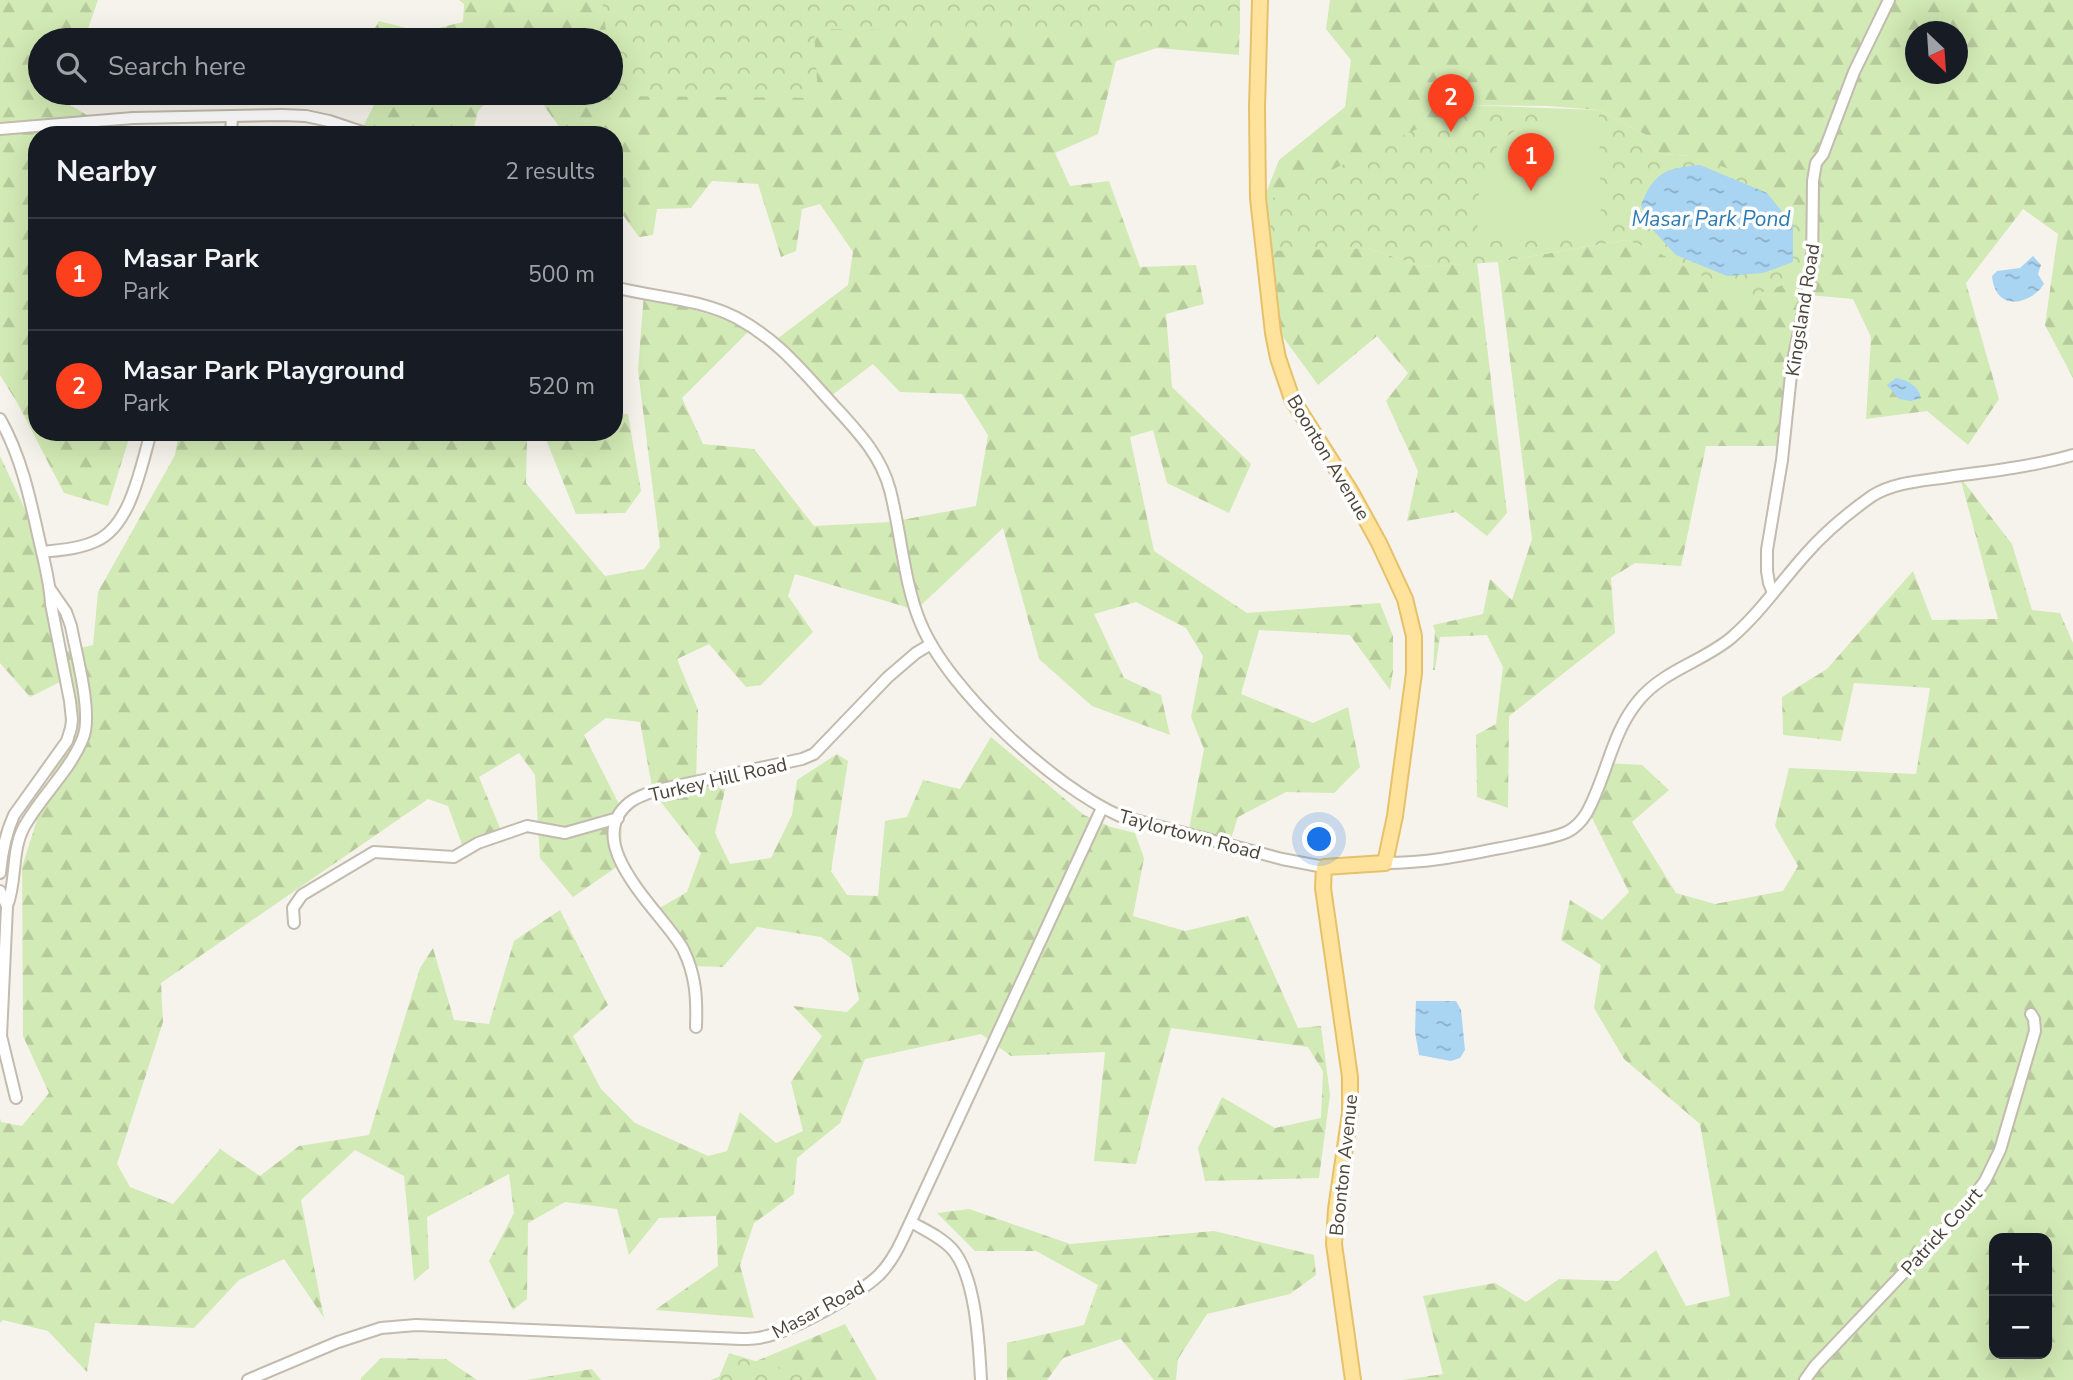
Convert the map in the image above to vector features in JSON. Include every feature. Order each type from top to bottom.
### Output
[{"type":"main road","name":"Boonton Avenue","points":[[1260,0],[1258,198],[1271,320],[1278,358],[1292,399],[1380,543],[1405,599],[1414,636],[1414,673],[1395,816],[1385,863]]},
{"type":"main road","points":[[1325,867],[1385,863]]},
{"type":"main road","name":"Boonton Avenue","points":[[1325,867],[1323,888],[1350,1077],[1350,1114],[1336,1209],[1334,1244],[1353,1380]]},
{"type":"street","name":"Kingsland Road","points":[[1773,593],[1767,571],[1767,550],[1782,460],[1792,365],[1812,270],[1813,181],[1816,163],[1823,154],[1854,72],[1889,0]]},
{"type":"street","points":[[232,116],[232,126]]},
{"type":"street","points":[[36,126],[133,118],[232,116],[306,116],[344,126]]},
{"type":"street","points":[[0,129],[28,127]]},
{"type":"street","name":"Taylortown Road","points":[[623,289],[705,304],[739,319],[785,351],[863,437],[874,452],[889,486],[915,607],[931,644],[978,706],[1076,792],[1102,808],[1132,820],[1282,859],[1325,867]]},
{"type":"street","points":[[0,419],[23,475],[42,552],[72,720],[67,741],[14,816],[5,837],[0,873]]},
{"type":"street","points":[[42,552],[73,548],[95,542],[110,534],[122,519],[148,441]]},
{"type":"street","points":[[1385,863],[1428,862],[1453,858],[1556,836],[1573,828],[1585,816],[1615,740],[1639,699],[1665,676],[1698,659],[1731,637],[1753,617],[1824,536],[1850,513],[1883,490],[1907,483],[2025,466],[2073,454]]},
{"type":"street","points":[[16,1098],[1,1036],[7,906],[12,895],[18,842],[33,814],[70,763],[84,736],[86,718],[69,619],[50,589]]},
{"type":"street","name":"Turkey Hill Road","points":[[618,818],[628,804],[653,791],[802,759],[814,754],[888,677],[931,644]]},
{"type":"street","points":[[71,709],[85,706]]},
{"type":"street","points":[[21,806],[33,814]]},
{"type":"street","name":"Masar Road","points":[[248,1380],[381,1328],[416,1325],[741,1339],[764,1337],[807,1319],[864,1288],[881,1273],[894,1256],[911,1222],[1102,808]]},
{"type":"street","points":[[294,923],[293,908],[302,895],[374,852],[454,857],[478,843],[527,826],[565,833],[618,818],[614,837],[620,862],[640,893],[673,934],[691,967],[696,991],[696,1027]]},
{"type":"street","points":[[0,891],[7,906]]},
{"type":"street","name":"Patrick Court","points":[[1805,1380],[1815,1366],[1964,1209],[1985,1181],[2000,1150],[2035,1031],[2036,1026],[2031,1014]]},
{"type":"street","points":[[911,1222],[949,1246],[964,1266],[980,1354],[981,1380]]},
{"type":"green space","points":[[0,0],[98,0],[88,28],[28,28],[28,105],[70,105],[106,126],[28,126],[28,423],[0,375]]},
{"type":"green space","points":[[459,0],[1240,0],[1239,55],[1157,48],[1116,61],[1098,134],[1055,153],[1070,186],[1109,181],[1140,267],[1196,265],[1204,304],[1166,314],[1172,387],[1251,464],[1229,513],[1167,483],[1153,430],[1130,437],[1154,551],[1247,613],[1380,603],[1393,636],[1390,690],[1350,635],[1259,630],[1241,694],[1313,723],[1348,707],[1360,767],[1334,793],[1286,792],[1238,817],[1229,845],[1188,835],[1204,749],[1191,717],[1203,656],[1186,628],[1136,602],[1094,614],[1124,678],[1161,695],[1170,735],[1092,706],[1039,659],[1003,528],[916,610],[795,574],[788,596],[813,632],[761,685],[746,687],[709,644],[677,659],[698,710],[696,782],[720,778],[725,790],[715,833],[730,864],[771,858],[792,815],[797,780],[837,754],[848,761],[831,871],[847,895],[878,896],[885,821],[907,817],[923,780],[960,789],[991,737],[1084,815],[1111,827],[1135,833],[1144,858],[1133,916],[1185,931],[1248,916],[1298,1028],[1321,1026],[1330,1095],[1319,1178],[1205,1181],[1198,1148],[1222,1097],[1275,1128],[1321,1118],[1323,1071],[1308,1047],[1171,1028],[1136,1164],[1094,1161],[1105,1052],[1011,1056],[981,1034],[865,1059],[840,1123],[797,1158],[794,1194],[754,1223],[740,1265],[754,1318],[655,1310],[718,1266],[716,1216],[659,1218],[629,1255],[617,1209],[565,1202],[528,1223],[527,1299],[513,1310],[489,1261],[514,1213],[509,1174],[427,1217],[429,1268],[414,1281],[404,1176],[355,1150],[301,1200],[324,1318],[284,1259],[239,1280],[194,1328],[95,1323],[87,1372],[48,1331],[3,1320],[0,1323],[0,1118],[1,1122],[22,1126],[49,1093],[23,1036],[22,867],[58,754],[77,723],[65,652],[93,645],[98,592],[175,455],[177,441],[527,441],[526,483],[605,576],[644,569],[660,547],[638,370],[644,294],[752,328],[682,398],[703,444],[754,449],[814,526],[891,522],[976,506],[988,435],[962,394],[900,392],[873,364],[827,399],[773,342],[848,285],[853,252],[820,204],[802,209],[796,251],[781,257],[758,184],[712,181],[691,208],[657,209],[653,235],[639,237],[623,215],[623,126],[559,126],[544,105],[623,105],[623,28],[438,28],[463,22],[464,4]],"holes":[[[606,718],[640,722],[653,792],[701,853],[687,892],[656,910],[691,966],[723,967],[757,927],[821,937],[851,958],[859,1000],[847,1012],[793,1006],[822,1036],[791,1082],[803,1131],[776,1143],[740,1112],[727,1151],[708,1156],[635,1123],[601,1089],[573,1036],[608,1005],[560,910],[514,941],[489,1024],[454,1020],[433,948],[420,968],[369,1135],[299,1146],[260,1176],[220,1149],[173,1204],[130,1187],[117,1164],[163,1022],[161,983],[428,799],[448,806],[464,850],[502,833],[479,777],[519,753],[535,775],[540,858],[573,897],[621,864],[622,810],[584,735]]]},
{"type":"green space","points":[[602,0],[1240,0],[1240,34],[814,29],[818,98],[623,96],[623,28],[606,28]]},
{"type":"green space","points":[[1330,0],[2073,0],[2073,378],[2045,325],[2058,234],[2023,209],[1966,283],[1999,399],[1968,445],[1927,411],[1866,419],[1871,337],[1853,299],[1809,295],[1787,446],[1706,446],[1681,566],[1635,563],[1611,578],[1615,633],[1509,716],[1508,808],[1477,797],[1476,735],[1496,724],[1503,667],[1487,635],[1440,637],[1433,670],[1433,625],[1483,614],[1490,579],[1512,600],[1532,539],[1498,262],[1626,240],[1651,249],[1692,156],[1660,154],[1646,135],[1599,110],[1467,105],[1271,250],[1368,248],[1423,267],[1477,263],[1507,513],[1487,536],[1456,512],[1407,521],[1418,471],[1386,401],[1408,373],[1377,336],[1318,385],[1278,330],[1264,198],[1279,160],[1345,107],[1351,60],[1326,29]]},
{"type":"green space","points":[[379,21],[406,28],[375,28]]},
{"type":"green space","points":[[374,105],[484,105],[478,111],[474,126],[364,126]]},
{"type":"green space","points":[[1467,105],[1599,110],[1646,135],[1660,154],[1692,156],[1761,180],[1814,222],[1807,277],[1745,298],[1651,249],[1626,240],[1498,262],[1423,267],[1368,248],[1270,251],[1265,202]]},
{"type":"green space","points":[[1599,112],[1599,230],[1593,235],[1479,242],[1477,216],[1483,175],[1494,150],[1503,140],[1522,127],[1548,118]]},
{"type":"green space","points":[[623,414],[628,414],[641,491],[625,513],[576,514],[547,441],[623,441]]},
{"type":"green space","points":[[37,441],[128,441],[108,506],[64,493]]},
{"type":"green space","points":[[0,456],[34,528],[62,681],[30,697],[0,663]]},
{"type":"green space","points":[[1960,477],[2012,544],[2032,610],[2060,613],[2073,643],[2073,1380],[1402,1380],[1443,1374],[1423,1296],[1495,1283],[1526,1302],[1559,1279],[1618,1281],[1656,1250],[1686,1306],[1730,1296],[1700,1124],[1624,1059],[1594,1008],[1601,965],[1561,940],[1570,900],[1602,920],[1629,892],[1588,810],[1606,763],[1642,765],[1669,790],[1632,822],[1676,893],[1715,904],[1783,891],[1798,866],[1775,826],[1789,768],[1916,774],[1930,688],[1854,683],[1841,741],[1783,735],[1782,697],[1827,669],[1913,571],[1932,620],[1998,619]]},
{"type":"green space","points":[[969,1209],[1070,1244],[1214,1231],[1314,1255],[1316,1275],[1290,1294],[1207,1314],[1178,1359],[1176,1380],[1154,1380],[1121,1339],[1063,1358],[1047,1380],[1007,1380],[1007,1343],[1084,1325],[1098,1285],[1036,1251],[975,1251],[937,1213]]},
{"type":"green space","points":[[845,1324],[877,1380],[711,1380]]},
{"type":"green space","points":[[729,1353],[817,1380],[718,1380]]},
{"type":"green space","points":[[381,1358],[446,1359],[477,1380],[361,1380]]},
{"type":"green space","points":[[592,1369],[601,1380],[527,1380]]},
{"type":"water","name":"Masar Park Pond","points":[[1700,165],[1767,193],[1793,225],[1793,262],[1763,273],[1727,276],[1676,255],[1651,228],[1641,205],[1651,185],[1663,174],[1678,168]]},
{"type":"water","points":[[2033,256],[2041,265],[2038,274],[2044,284],[2024,300],[2005,300],[1996,291],[1992,276],[1997,271],[2020,268]]},
{"type":"water","points":[[1896,378],[1912,384],[1921,398],[1911,401],[1899,399],[1887,385]]},
{"type":"water","points":[[1416,1001],[1456,1001],[1461,1010],[1465,1050],[1460,1058],[1451,1061],[1419,1055],[1415,1032]]},
{"type":"place","name":"Masar Park Playground","points":[[1451,132]]},
{"type":"place","name":"Masar Park","points":[[1531,191]]}]
